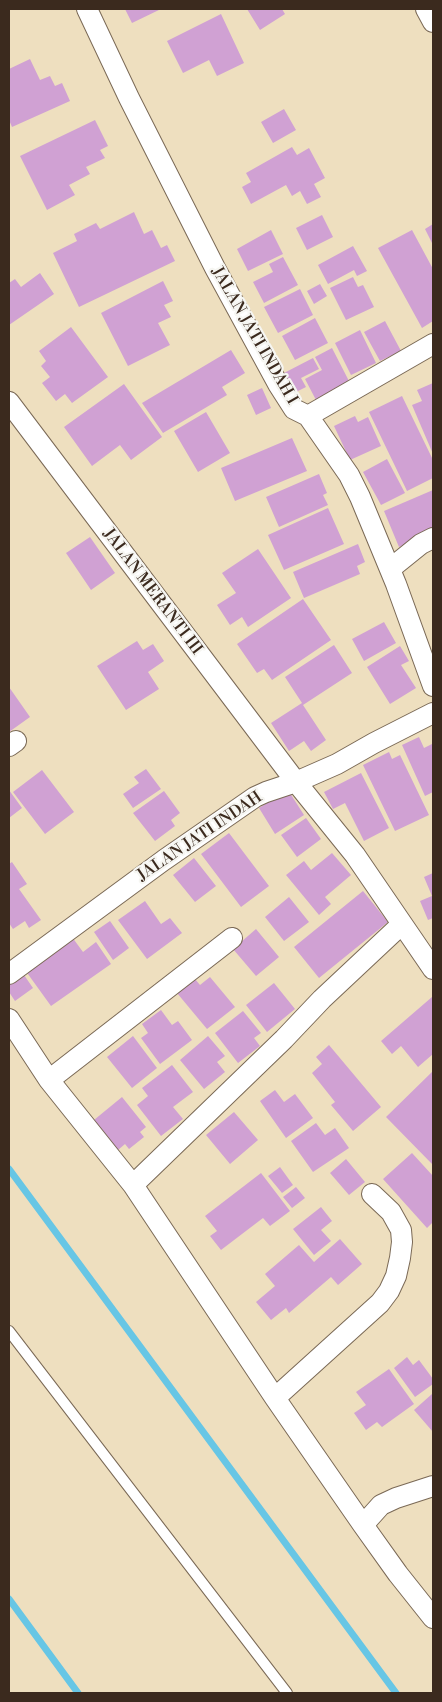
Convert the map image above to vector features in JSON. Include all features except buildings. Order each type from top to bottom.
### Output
[{"type":"street","name":"JALAN JATI INDAH I","points":[[87,9],[129,98],[206,251],[273,376],[294,409],[308,416],[349,475],[390,569],[433,686]]},
{"type":"street","points":[[426,9],[433,22]]},
{"type":"street","points":[[308,416],[433,344]]},
{"type":"street","name":"JALAN MERANTI III","points":[[9,402],[296,782],[355,856],[433,969]]},
{"type":"street","points":[[390,569],[421,544],[433,538]]},
{"type":"street","name":"JALAN JATI INDAH","points":[[9,974],[164,860],[256,797],[337,764],[374,742],[433,713]]},
{"type":"street","points":[[132,1185],[284,1039],[322,999],[402,924]]},
{"type":"street","points":[[49,1080],[232,938]]},
{"type":"street","points":[[9,1019],[49,1080],[132,1185],[363,1525],[398,1574],[433,1618]]},
{"type":"street","points":[[275,1398],[380,1303],[392,1284],[400,1258],[401,1230],[391,1212],[372,1194]]},
{"type":"street","points":[[363,1525],[381,1505],[433,1486]]},
{"type":"lane","points":[[9,1331],[287,1693]]},
{"type":"waterway","points":[[9,1169],[396,1693]]},
{"type":"waterway","points":[[9,1599],[78,1693]]}]
